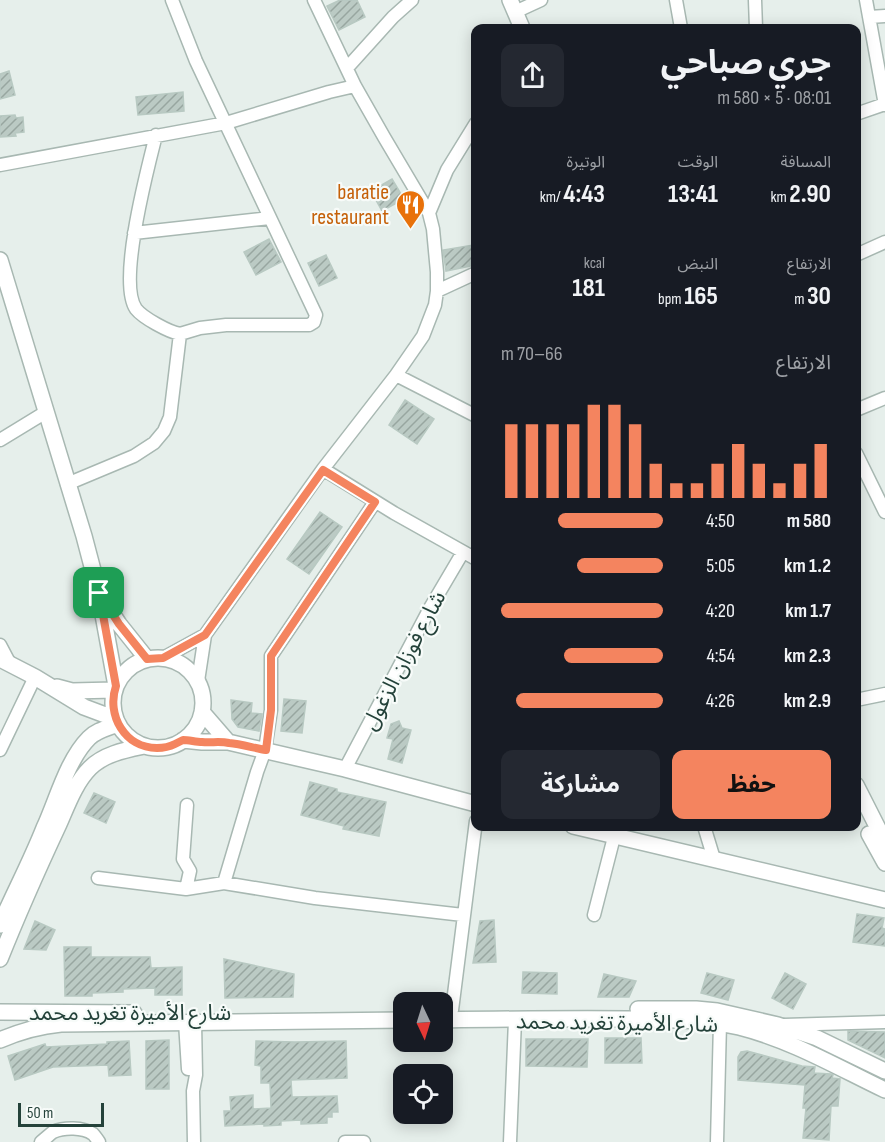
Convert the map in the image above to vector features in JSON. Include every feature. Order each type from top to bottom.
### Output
[{"type":"street","points":[[156,135],[134,233],[130,267],[130,287],[136,309],[152,321],[180,334],[209,326],[309,326],[316,315],[314,309],[196,61],[172,0]]},
{"type":"street","points":[[163,658],[205,635],[323,470],[423,336],[437,291],[434,229],[429,213],[355,86],[314,0]]},
{"type":"street","points":[[347,68],[393,17],[412,0]]},
{"type":"street","points":[[520,24],[512,6],[541,0]]},
{"type":"street","points":[[676,0],[680,24]]},
{"type":"street","points":[[755,0],[756,24]]},
{"type":"street","points":[[861,112],[885,105],[866,0]]},
{"type":"street","points":[[869,17],[885,16]]},
{"type":"street","points":[[0,165],[226,123],[355,86]]},
{"type":"street","points":[[429,213],[447,170],[471,131]]},
{"type":"street","points":[[134,233],[270,218]]},
{"type":"street","points":[[861,253],[885,242]]},
{"type":"street","points":[[0,260],[84,536],[99,593],[115,688]]},
{"type":"street","points":[[437,291],[471,275]]},
{"type":"street","points":[[67,484],[134,456],[154,443],[164,431],[170,417],[180,334]]},
{"type":"street","points":[[396,375],[471,413]]},
{"type":"street","points":[[861,408],[885,398]]},
{"type":"street","points":[[0,440],[46,412]]},
{"type":"street","points":[[861,463],[885,512]]},
{"type":"street","points":[[323,470],[471,556]]},
{"type":"street","points":[[224,883],[256,772],[266,750],[271,710],[271,656],[375,502]]},
{"type":"street","name":"شارع فوزان الزغول","points":[[345,769],[430,608],[463,552]]},
{"type":"street","points":[[99,593],[119,624],[147,659]]},
{"type":"street","points":[[198,681],[205,635]]},
{"type":"street","points":[[0,645],[5,662],[42,681],[84,707],[117,722]]},
{"type":"street","points":[[163,658],[181,664],[198,681],[202,693],[202,712],[193,731],[183,740],[174,745],[154,748],[144,746],[129,737],[117,722],[112,700],[120,678],[132,666],[147,659],[163,658]]},
{"type":"street","points":[[42,681],[72,691],[115,688]]},
{"type":"street","points":[[0,750],[42,681]]},
{"type":"street","points":[[861,699],[885,694]]},
{"type":"street","points":[[202,712],[228,742]]},
{"type":"street","points":[[1,922],[77,753],[93,733],[117,722]]},
{"type":"street","points":[[183,740],[228,742],[266,750],[471,803]]},
{"type":"street","points":[[0,959],[79,782],[90,768],[107,756],[144,746]]},
{"type":"street","points":[[861,794],[885,842]]},
{"type":"street","points":[[186,889],[190,871],[183,859],[187,805]]},
{"type":"street","points":[[861,819],[885,863]]},
{"type":"street","points":[[450,992],[464,915],[475,831]]},
{"type":"street","points":[[592,831],[885,900]]},
{"type":"street","points":[[706,831],[714,859]]},
{"type":"street","points":[[594,915],[614,837]]},
{"type":"street","points":[[98,878],[186,889],[224,883],[315,898],[464,915]]},
{"type":"street","name":"شارع الأميرة تغريد محمد","points":[[453,1013],[696,1009],[778,1025],[817,1038],[885,1071]]},
{"type":"street","name":"شارع الأميرة تغريد محمد","points":[[0,1012],[393,1011]]},
{"type":"street","name":"شارع الأميرة تغريد محمد","points":[[453,1014],[515,1020],[570,1018],[720,1023],[791,1044],[885,1090]]},
{"type":"street","points":[[0,1018],[3,1029],[0,1039]]},
{"type":"street","name":"شارع الأميرة تغريد محمد","points":[[0,1039],[25,1030],[61,1024],[393,1020]]},
{"type":"street","points":[[510,1142],[515,1020]]},
{"type":"street","points":[[190,1022],[188,1075],[193,1091],[194,1142]]},
{"type":"street","points":[[778,1025],[885,1022]]},
{"type":"street","points":[[717,1142],[720,1023]]},
{"type":"street","points":[[41,1142],[54,1132],[74,1129],[85,1130],[99,1142]]},
{"type":"street","points":[[345,1142],[364,1142]]},
{"type":"building","points":[[340,0],[357,0],[365,17],[339,30],[327,6]]},
{"type":"building","points":[[9,71],[15,95],[0,99],[0,74]]},
{"type":"building","points":[[183,92],[184,111],[138,115],[136,97]]},
{"type":"building","points":[[15,115],[16,118],[23,117],[24,132],[15,133],[16,136],[0,137],[0,116]]},
{"type":"building","points":[[392,179],[404,199],[382,211],[371,191]]},
{"type":"building","points":[[269,239],[281,262],[256,275],[244,252]]},
{"type":"building","points":[[471,245],[471,266],[446,271],[443,250]]},
{"type":"building","points":[[326,255],[337,278],[319,286],[308,263]]},
{"type":"building","points":[[405,400],[434,419],[417,444],[389,425]]},
{"type":"building","points":[[320,512],[342,527],[309,574],[287,559]]},
{"type":"building","points":[[284,699],[306,701],[302,733],[281,731]]},
{"type":"building","points":[[231,700],[252,703],[251,713],[262,714],[259,731],[238,727],[232,719]]},
{"type":"building","points":[[399,721],[402,728],[411,730],[402,763],[388,759],[393,739],[387,738],[391,724]]},
{"type":"building","points":[[310,782],[337,789],[337,792],[386,802],[379,836],[343,829],[344,826],[301,815]]},
{"type":"building","points":[[94,793],[115,802],[106,823],[84,813]]},
{"type":"building","points":[[857,914],[884,918],[882,928],[885,929],[885,946],[853,942]]},
{"type":"building","points":[[494,920],[496,962],[473,963],[480,921]]},
{"type":"building","points":[[35,921],[55,930],[46,950],[24,949]]},
{"type":"building","points":[[64,947],[91,947],[91,957],[150,957],[151,968],[182,967],[182,995],[155,995],[155,988],[123,989],[123,992],[92,993],[92,996],[65,996]]},
{"type":"building","points":[[224,959],[294,974],[293,997],[225,998]]},
{"type":"building","points":[[523,972],[557,973],[557,994],[522,993]]},
{"type":"building","points":[[707,973],[734,980],[728,1000],[701,993]]},
{"type":"building","points":[[785,973],[806,984],[793,1009],[772,998]]},
{"type":"building","points":[[604,974],[636,981],[629,997],[598,997]]},
{"type":"building","points":[[848,1031],[885,1032],[885,1058],[848,1040]]},
{"type":"building","points":[[605,1038],[641,1038],[642,1063],[605,1063]]},
{"type":"building","points":[[526,1039],[588,1039],[587,1067],[526,1066]]},
{"type":"building","points":[[169,1040],[169,1089],[146,1089],[146,1041]]},
{"type":"building","points":[[129,1041],[131,1075],[109,1076],[108,1065],[53,1067],[15,1080],[8,1056],[45,1044],[46,1047]]},
{"type":"building","points":[[256,1041],[346,1041],[347,1078],[291,1080],[292,1097],[337,1096],[338,1112],[332,1112],[332,1117],[327,1117],[327,1123],[301,1124],[301,1120],[281,1121],[281,1125],[225,1126],[224,1111],[231,1111],[230,1097],[253,1095],[253,1109],[271,1108],[270,1083],[261,1083],[261,1066],[255,1065]]},
{"type":"building","points":[[747,1051],[802,1066],[815,1067],[814,1073],[831,1074],[832,1078],[840,1079],[838,1106],[831,1106],[829,1140],[803,1138],[806,1108],[803,1108],[805,1085],[738,1080],[738,1057],[741,1052]]},
{"type":"place","name":"baratie restaurant","points":[[410,230]]},
{"type":"route","points":[[323,470],[375,502],[271,656],[271,710],[266,750],[228,742],[183,740],[174,745],[154,748],[144,746],[129,737],[118,724],[113,710],[112,700],[116,686],[99,593],[119,624],[147,659],[163,658],[205,635],[323,470]]}]
